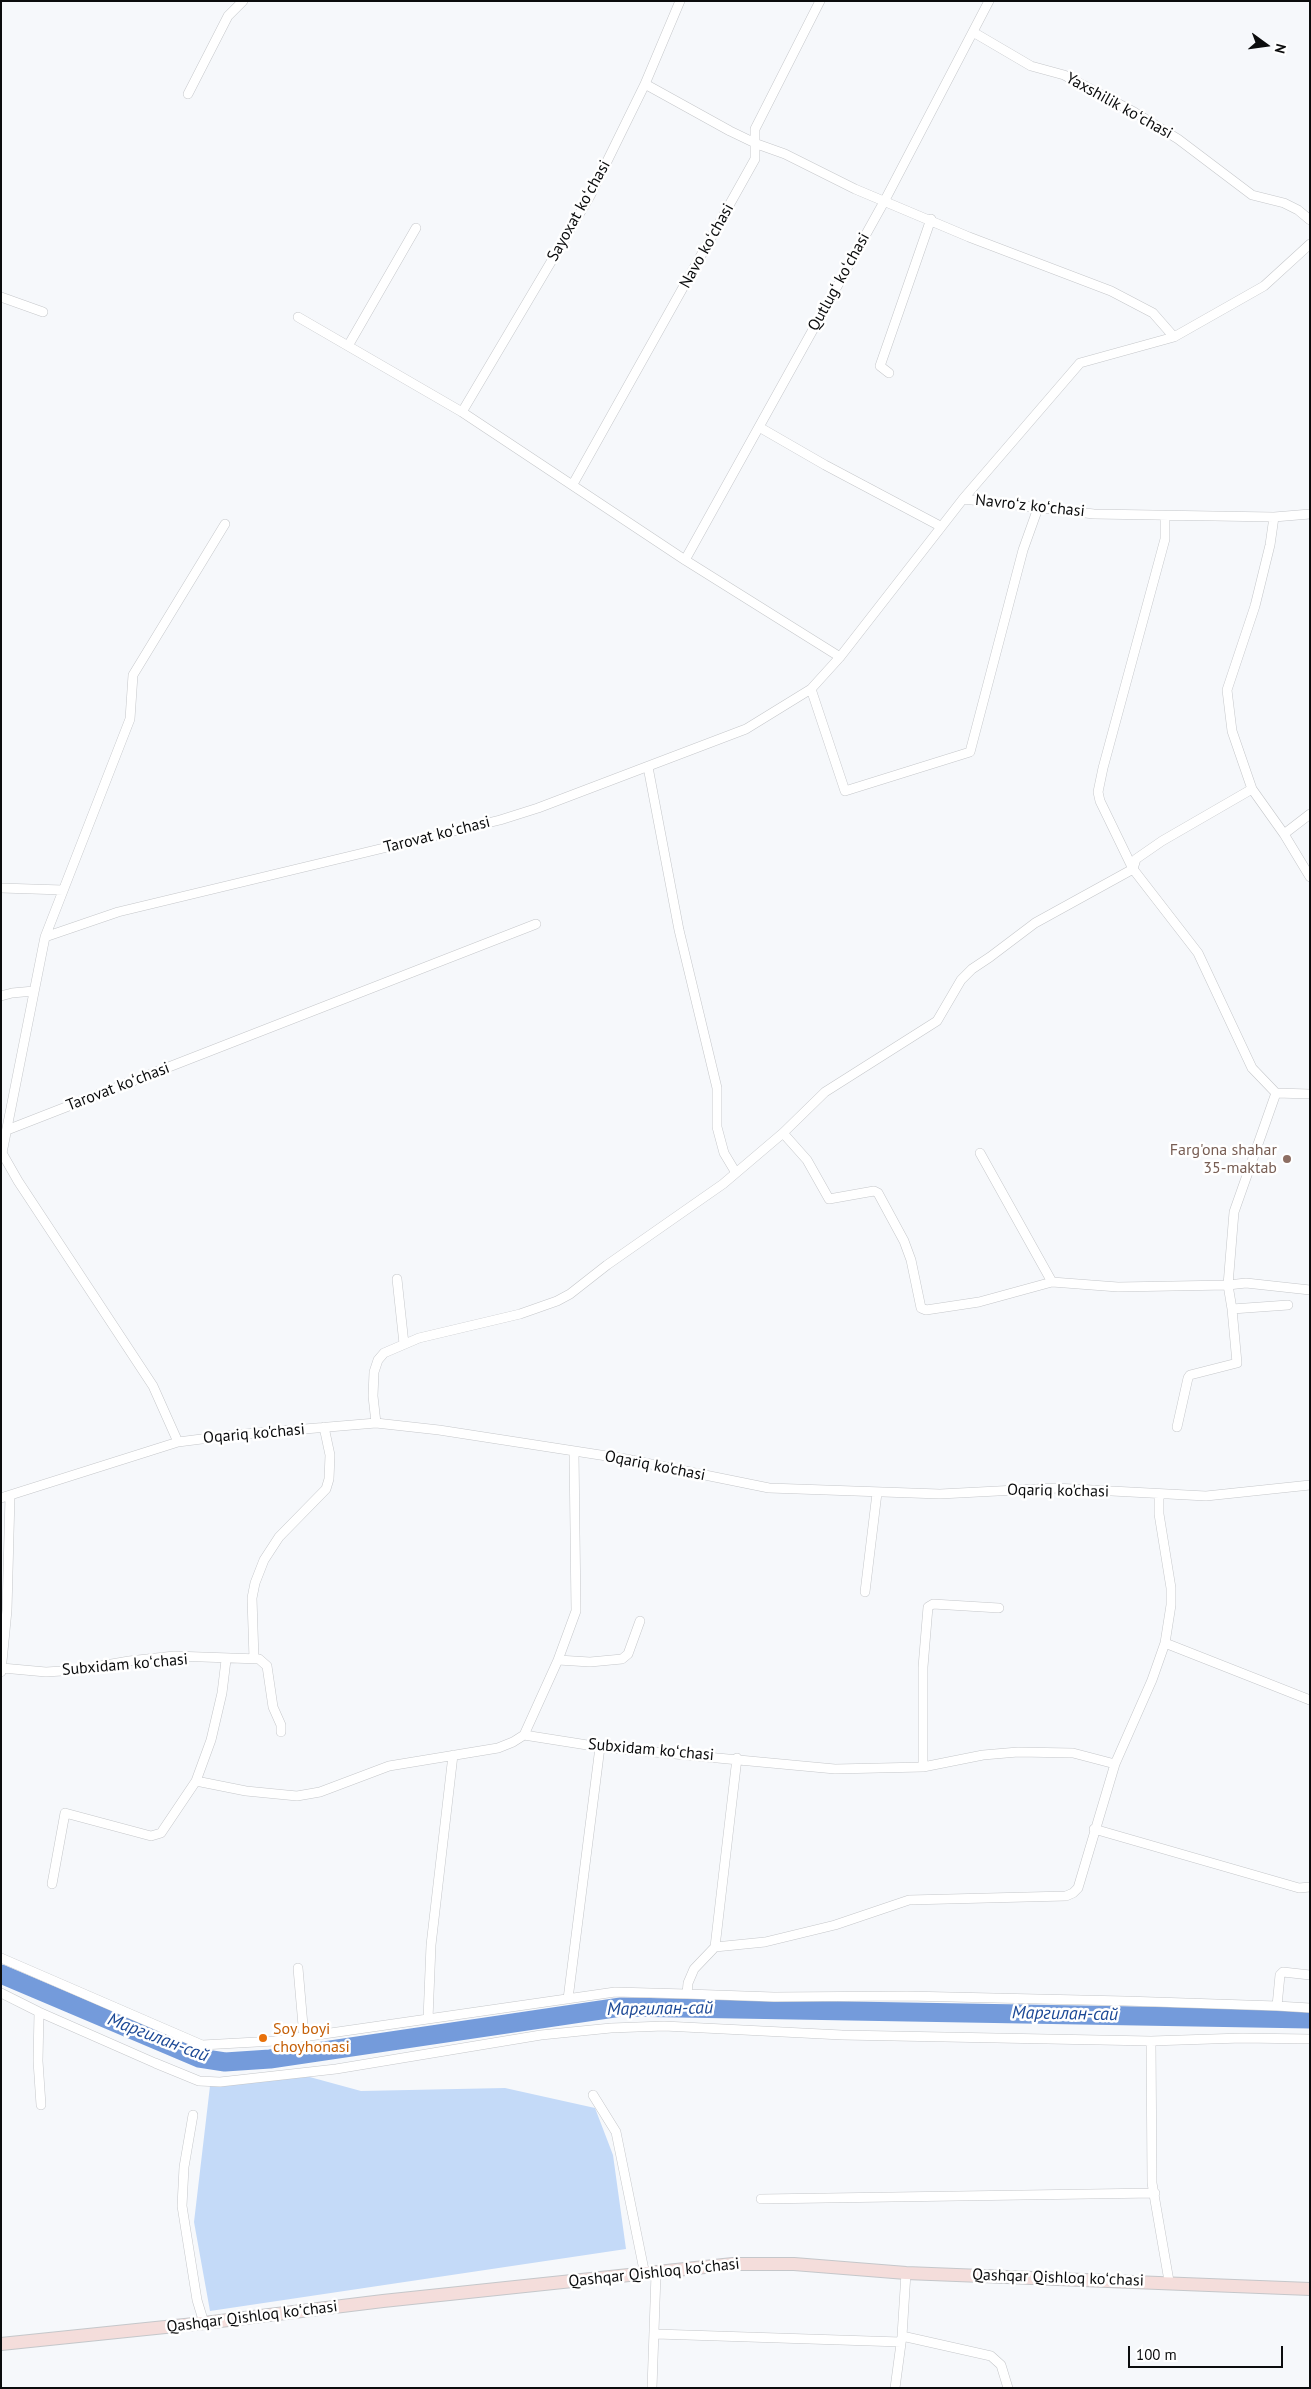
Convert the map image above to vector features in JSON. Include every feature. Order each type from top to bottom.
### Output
[{"type":"main road","name":"Qashqar Qishloq koʻchasi","points":[[1,2344],[204,2323],[383,2300],[651,2274],[733,2264],[794,2264],[906,2273],[1169,2281],[1310,2289]]},
{"type":"street","points":[[188,94],[228,16],[243,1]]},
{"type":"street","name":"Sayoxat koʻchasi","points":[[462,412],[590,196],[645,84],[680,1]]},
{"type":"street","name":"Navo koʻchasi","points":[[574,484],[755,160],[757,144],[755,129],[820,1]]},
{"type":"street","name":"Qutlugʻ koʻchasi","points":[[685,560],[885,200],[989,1]]},
{"type":"street","name":"Yaxshilik koʻchasi","points":[[973,32],[1031,66],[1064,76],[1134,112],[1178,139],[1252,195],[1284,203],[1298,210],[1310,220]]},
{"type":"street","points":[[645,84],[757,144],[784,154],[855,189],[931,219],[968,237],[1111,291],[1153,313],[1174,338]]},
{"type":"street","points":[[888,373],[880,366],[931,219]]},
{"type":"street","points":[[348,346],[416,228]]},
{"type":"street","points":[[963,499],[1080,363],[1174,338],[1264,286],[1310,244]]},
{"type":"street","points":[[1,297],[43,312]]},
{"type":"street","points":[[298,317],[462,412],[574,484],[685,560],[840,657]]},
{"type":"street","points":[[759,427],[825,465],[940,526]]},
{"type":"street","name":"Navroʻz koʻchasi","points":[[812,689],[840,657],[940,526],[963,499],[1094,514],[1274,517],[1310,514]]},
{"type":"street","points":[[812,689],[845,791],[970,752],[1018,568],[1038,508]]},
{"type":"street","points":[[1165,516],[1165,539],[1098,792],[1100,801],[1133,869],[1198,953],[1252,1068],[1276,1093],[1310,1094]]},
{"type":"street","points":[[1274,517],[1270,545],[1255,606],[1227,690],[1232,730],[1252,789],[1284,834],[1310,877]]},
{"type":"street","points":[[178,1442],[153,1386],[18,1181],[2,1153],[45,937],[130,719],[134,675],[224,524]]},
{"type":"street","name":"Tarovat koʻchasi","points":[[45,937],[118,912],[500,820],[746,730],[812,689]]},
{"type":"street","points":[[648,767],[679,930],[717,1088],[717,1127],[724,1153],[736,1173]]},
{"type":"street","points":[[376,1423],[374,1372],[378,1360],[384,1353],[404,1344],[462,1326],[520,1314],[557,1301],[736,1173],[783,1133],[826,1092],[937,1022],[961,980],[972,969],[1035,923],[1133,869],[1136,859],[1162,841],[1252,789]]},
{"type":"street","points":[[1284,834],[1310,814]]},
{"type":"street","points":[[1,888],[63,890]]},
{"type":"street","name":"Tarovat koʻchasi","points":[[7,1130],[536,924]]},
{"type":"street","points":[[1,996],[12,992],[34,991]]},
{"type":"street","points":[[1177,1427],[1190,1375],[1237,1363],[1228,1285],[1234,1212],[1276,1093]]},
{"type":"street","points":[[783,1133],[807,1160],[829,1199],[874,1191],[878,1193],[912,1260],[921,1308],[926,1310],[980,1302],[1052,1282],[1118,1287],[1246,1283],[1310,1290]]},
{"type":"street","points":[[980,1153],[1052,1282]]},
{"type":"street","points":[[397,1279],[404,1344]]},
{"type":"street","points":[[1232,1309],[1288,1305]]},
{"type":"street","name":"Oqariq ko'chasi","points":[[2,1670],[6,1497],[178,1442],[376,1423],[438,1430],[574,1452],[626,1458],[769,1488],[940,1494],[1055,1488],[1206,1496],[1310,1485]]},
{"type":"street","points":[[281,1732],[266,1665],[261,1660],[254,1659],[252,1598],[255,1583],[264,1560],[279,1537],[326,1489],[329,1479],[330,1455],[324,1427]]},
{"type":"street","points":[[196,1781],[246,1791],[297,1796],[320,1792],[389,1766],[498,1748],[524,1735],[558,1660],[576,1611],[574,1452]]},
{"type":"street","points":[[865,1592],[877,1493]]},
{"type":"street","points":[[715,1947],[765,1942],[818,1929],[909,1900],[1066,1896],[1078,1888],[1094,1829],[1115,1764],[1152,1680],[1165,1643],[1171,1605],[1171,1588],[1159,1514],[1160,1495]]},
{"type":"street","points":[[923,1767],[923,1667],[928,1606],[933,1604],[999,1608]]},
{"type":"street","points":[[558,1660],[590,1662],[622,1659],[628,1654],[640,1621]]},
{"type":"street","points":[[1165,1643],[1310,1700]]},
{"type":"street","name":"Subxidam koʻchasi","points":[[2,1670],[46,1672],[77,1670],[128,1661],[174,1656],[226,1660],[254,1659]]},
{"type":"street","points":[[52,1884],[65,1813],[151,1836],[161,1833],[196,1781],[211,1740],[222,1693],[226,1660]]},
{"type":"street","name":"Subxidam koʻchasi","points":[[524,1735],[600,1747],[737,1758],[835,1769],[923,1767],[983,1755],[1018,1752],[1073,1753],[1115,1764]]},
{"type":"street","points":[[568,1999],[600,1747]]},
{"type":"street","points":[[428,2020],[431,1945],[453,1755]]},
{"type":"street","points":[[687,1994],[688,1983],[694,1969],[715,1947],[737,1758]]},
{"type":"street","points":[[1094,1829],[1299,1888],[1310,1887]]},
{"type":"street","points":[[1,1958],[202,2044],[275,2041],[615,1992],[774,1997],[907,1996],[1125,2000],[1310,2008]]},
{"type":"street","points":[[298,1968],[304,2037]]},
{"type":"street","points":[[1277,2006],[1280,1975],[1283,1972],[1310,1975]]},
{"type":"street","points":[[1,1993],[154,2063],[199,2081],[220,2082],[336,2069],[541,2035],[611,2028],[664,2026],[842,2035],[1151,2041],[1242,2038],[1310,2039]]},
{"type":"street","points":[[39,2012],[38,2061],[41,2105]]},
{"type":"street","points":[[1151,2041],[1152,2183],[1169,2281]]},
{"type":"street","points":[[593,2095],[616,2132],[651,2274],[656,2334],[652,2388]]},
{"type":"street","points":[[193,2115],[184,2167],[182,2206],[198,2300],[204,2323]]},
{"type":"street","points":[[761,2199],[1155,2193]]},
{"type":"street","points":[[895,2388],[902,2339],[906,2273]]},
{"type":"street","points":[[656,2334],[902,2339],[991,2356],[1001,2365],[1008,2388]]},
{"type":"shaded area","points":[[306,2076],[361,2091],[505,2088],[595,2108],[613,2155],[626,2249],[210,2311],[194,2222],[210,2086]]},
{"type":"waterway","name":"Маргилан-сай","points":[[1,1974],[199,2058],[225,2062],[270,2059],[621,2007],[1310,2019]]},
{"type":"place","name":"Farg'ona shahar 35-maktab","points":[[1287,1159]]},
{"type":"place","name":"Soy boyi choyhonasi","points":[[263,2038]]}]
